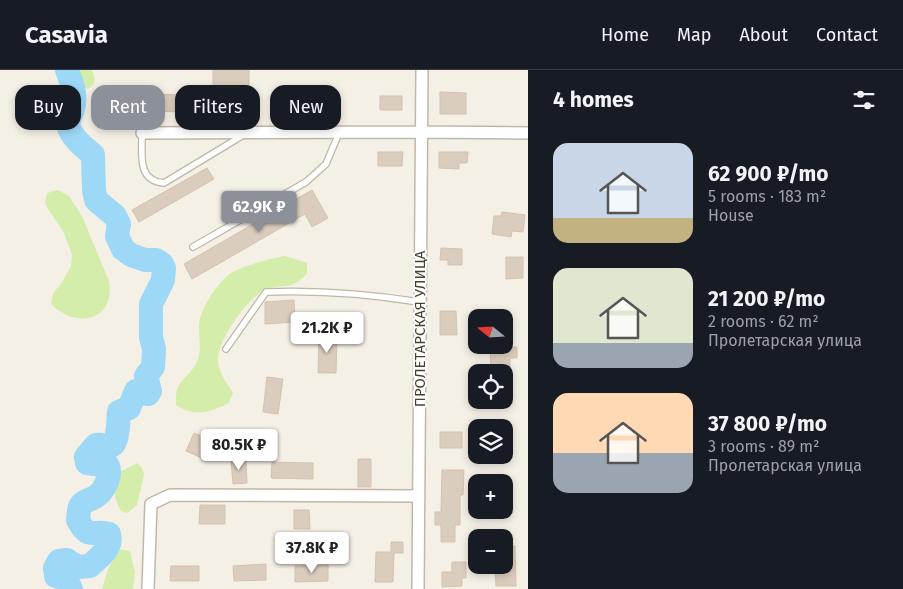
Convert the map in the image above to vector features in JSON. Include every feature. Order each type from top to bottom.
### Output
[{"type":"street","name":"ПРОЛЕТАРСКАЯ УЛИЦА","points":[[418,589],[422,70]]},
{"type":"street","points":[[142,133],[528,133]]},
{"type":"street","points":[[148,589],[152,504],[170,494],[419,496]]},
{"type":"lane","points":[[142,133],[142,164],[147,175],[154,182],[164,183],[246,133]]},
{"type":"lane","points":[[193,247],[306,182],[326,164],[339,133]]},
{"type":"lane","points":[[226,349],[266,292],[293,291],[376,295],[419,302]]},
{"type":"green space","points":[[76,70],[92,70],[94,76],[93,85],[88,89],[82,87],[76,75]]},
{"type":"green space","points":[[58,190],[69,196],[82,216],[109,281],[110,295],[106,305],[100,313],[92,317],[82,319],[71,317],[51,304],[53,293],[61,284],[71,266],[72,255],[64,233],[45,204],[47,193]]},
{"type":"green space","points":[[285,256],[307,263],[307,274],[295,283],[271,288],[258,295],[242,311],[222,343],[218,362],[222,374],[233,393],[229,403],[202,412],[190,411],[176,405],[177,389],[195,366],[198,359],[200,350],[200,318],[215,289],[226,277],[236,270]]},
{"type":"green space","points":[[137,463],[142,468],[144,474],[137,505],[127,513],[121,511],[118,505],[115,487],[120,472]]},
{"type":"green space","points":[[119,549],[130,551],[135,572],[133,589],[102,589],[108,569]]},
{"type":"building","points":[[213,70],[249,70],[249,85],[213,85]]},
{"type":"building","points":[[440,92],[466,93],[466,114],[440,114]]},
{"type":"building","points":[[165,94],[175,95],[175,112],[165,112]]},
{"type":"building","points":[[380,96],[402,96],[402,110],[380,110]]},
{"type":"building","points":[[378,152],[403,152],[402,166],[378,166]]},
{"type":"building","points":[[439,152],[468,152],[467,163],[459,163],[459,169],[439,168]]},
{"type":"building","points":[[207,168],[214,179],[139,222],[132,210]]},
{"type":"building","points":[[312,190],[328,218],[312,227],[305,214],[192,279],[184,264]]},
{"type":"building","points":[[502,212],[525,215],[523,232],[512,231],[511,237],[492,234],[494,216],[501,216]]},
{"type":"building","points":[[441,248],[462,249],[462,265],[448,265],[448,260],[440,260]]},
{"type":"building","points":[[506,257],[523,257],[523,278],[506,279]]},
{"type":"building","points":[[294,300],[295,322],[265,324],[265,302]]},
{"type":"building","points":[[440,311],[456,311],[457,335],[440,335]]},
{"type":"building","points":[[319,335],[337,336],[336,373],[318,373]]},
{"type":"building","points":[[513,347],[517,347],[517,358],[510,358],[510,364],[491,364],[490,354],[513,354]]},
{"type":"building","points":[[267,377],[283,379],[278,414],[263,412]]},
{"type":"building","points":[[440,432],[462,432],[462,448],[440,448]]},
{"type":"building","points":[[194,433],[213,441],[204,459],[186,451]]},
{"type":"building","points":[[246,459],[247,483],[233,484],[231,460]]},
{"type":"building","points":[[358,459],[371,459],[371,487],[358,487]]},
{"type":"building","points":[[272,462],[313,463],[313,479],[271,478]]},
{"type":"building","points":[[442,470],[464,470],[463,495],[460,495],[460,525],[455,525],[455,542],[441,542],[441,525],[435,525],[435,512],[441,512]]},
{"type":"building","points":[[200,505],[225,505],[225,524],[199,524]]},
{"type":"building","points":[[294,510],[309,510],[310,529],[294,529]]},
{"type":"building","points":[[391,542],[403,542],[403,553],[394,553],[393,582],[375,582],[376,552],[391,552]]},
{"type":"building","points":[[513,546],[515,546],[516,586],[496,586],[495,574],[513,574]]},
{"type":"building","points":[[452,562],[466,562],[466,578],[462,578],[462,586],[442,587],[442,572],[452,572]]},
{"type":"building","points":[[266,564],[266,580],[234,581],[233,566]]},
{"type":"building","points":[[328,565],[328,581],[295,582],[295,566]]},
{"type":"building","points":[[171,566],[199,566],[199,581],[170,581]]},
{"type":"waterway","points":[[67,70],[74,94],[69,128],[76,140],[93,155],[96,200],[115,216],[119,224],[117,236],[123,249],[131,255],[145,260],[156,260],[164,268],[163,280],[151,304],[151,337],[154,349],[153,367],[146,376],[150,391],[148,394],[136,391],[129,408],[119,412],[115,442],[109,446],[96,445],[86,457],[87,463],[108,466],[109,474],[106,483],[98,495],[81,505],[78,520],[88,532],[109,534],[109,544],[90,566],[77,567],[67,560],[59,561],[55,568],[56,576],[66,579],[71,589]]}]
